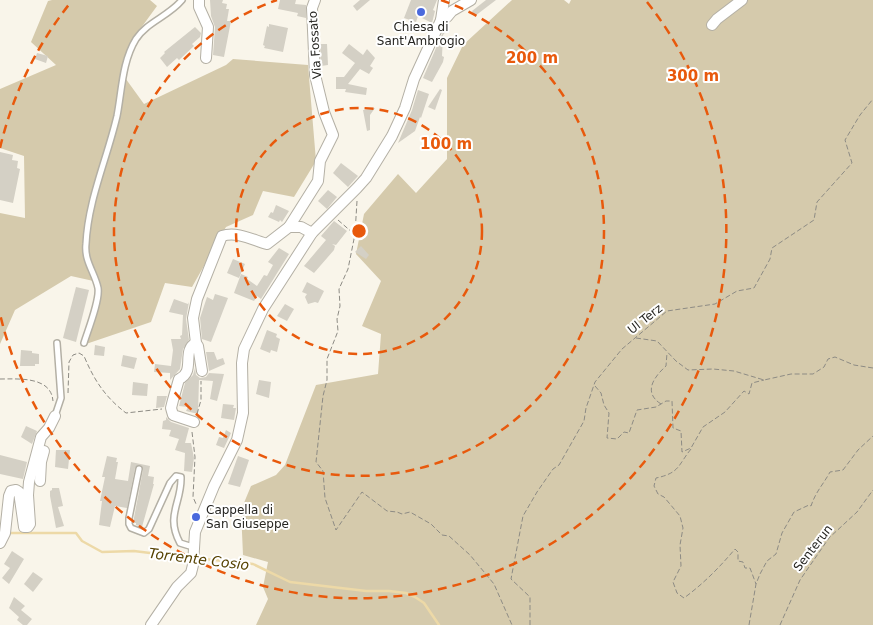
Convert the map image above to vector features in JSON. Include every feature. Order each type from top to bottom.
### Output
[{"type":"street","points":[[199,0],[199,7],[208,28],[206,58]]},
{"type":"street","name":"Via Fossato","points":[[289,227],[318,181],[320,161],[333,135],[324,112],[316,75],[312,8],[315,0]]},
{"type":"street","points":[[150,625],[177,587],[191,573],[196,532],[214,486],[237,440],[243,414],[242,363],[244,349],[263,308],[312,233],[332,215],[366,178],[392,136],[405,108],[414,79],[441,20],[444,0]]},
{"type":"street","points":[[441,20],[471,0]]},
{"type":"street","points":[[712,25],[717,18],[742,0]]},
{"type":"street","points":[[202,371],[193,318],[197,299],[222,236],[236,234],[267,244],[289,227],[301,227],[312,233]]},
{"type":"street","points":[[194,422],[173,415],[172,408],[179,379],[188,370],[188,350],[196,343]]},
{"type":"street","points":[[0,543],[5,533],[9,496],[12,491],[16,490],[19,492],[24,526],[28,527],[30,524],[29,482],[41,437],[56,416]]},
{"type":"street","points":[[40,481],[41,462],[47,441],[52,432],[49,428]]},
{"type":"lane","points":[[84,343],[98,288],[86,255],[86,229],[117,115],[126,63],[138,36],[182,0]]},
{"type":"lane","points":[[56,416],[61,398],[57,343]]},
{"type":"lane","points":[[139,469],[129,518],[131,528],[144,533],[149,529],[170,483],[176,476],[181,477],[174,512],[175,534],[180,543],[193,548]]},
{"type":"path","name":"Ul Terz","points":[[530,625],[530,597],[511,579],[523,516],[536,492],[553,470],[560,465],[584,421],[586,408],[594,386],[622,349],[667,310],[715,304],[737,291],[754,288],[770,259],[772,248],[814,220],[817,202],[852,163],[845,140],[860,115],[873,99]]},
{"type":"path","points":[[357,205],[355,234],[348,269],[340,289],[340,306],[337,319],[338,331],[327,360],[328,380],[323,396],[316,462],[324,471],[325,498],[336,530],[362,492],[387,511],[402,514],[410,512],[431,524],[442,535],[449,536],[470,555],[494,584],[512,625]]},
{"type":"path","points":[[332,215],[355,234]]},
{"type":"path","points":[[635,338],[657,341],[688,370],[728,370],[764,380]]},
{"type":"path","points":[[661,404],[656,401],[651,386],[652,380],[666,366],[667,352]]},
{"type":"path","points":[[68,399],[69,362],[73,355],[78,353],[84,356],[96,381],[106,395],[126,412],[172,408]]},
{"type":"path","points":[[756,584],[750,568],[745,568],[743,562],[738,561],[738,552],[735,550],[693,592],[684,598],[677,593],[673,582],[681,566],[680,545],[683,528],[680,516],[664,497],[658,494],[654,486],[656,478],[666,476],[675,471],[683,463],[684,458],[703,427],[725,412],[744,391],[749,394],[752,383],[791,374],[813,374],[824,367],[828,359],[834,357],[854,365],[873,368]]},
{"type":"path","points":[[202,371],[201,400],[192,429],[195,457],[194,497],[200,514],[203,516]]},
{"type":"path","points":[[0,379],[28,379],[46,387],[52,394],[53,402]]},
{"type":"path","points":[[594,386],[601,393],[604,405],[609,413],[607,438],[617,439],[624,432],[629,433],[637,410],[647,409],[666,401],[672,401],[673,428],[682,431],[682,452],[691,448]]},
{"type":"path","points":[[749,625],[756,584],[767,561],[776,554],[782,533],[794,512],[808,505],[811,506],[818,488],[824,484],[830,472],[843,470],[849,465],[858,450],[873,436]]},
{"type":"path","name":"Senterun","points":[[780,625],[800,580],[829,538],[857,512],[873,490]]},
{"type":"shaded area","points":[[150,0],[157,6],[130,43],[123,75],[144,104],[226,65],[233,59],[308,65],[316,161],[294,197],[263,191],[253,215],[226,227],[192,287],[165,283],[151,322],[86,344],[98,282],[71,276],[15,310],[0,344],[0,213],[25,218],[24,156],[0,148],[0,89],[56,65],[31,42],[48,1]]},
{"type":"shaded area","points":[[512,0],[564,0],[569,4],[571,0],[873,0],[873,625],[256,625],[268,599],[263,587],[268,562],[243,555],[241,510],[251,486],[276,475],[285,465],[316,385],[378,374],[381,334],[362,326],[381,281],[356,254],[364,214],[398,174],[416,193],[447,159],[447,78],[463,45]]},
{"type":"building","points":[[210,0],[223,0],[222,3],[227,4],[226,9],[229,9],[227,21],[231,21],[224,57],[213,55],[215,27],[211,16]]},
{"type":"building","points":[[280,0],[296,0],[295,4],[306,5],[306,18],[297,16],[298,13],[278,9]]},
{"type":"building","points":[[360,0],[370,0],[357,11],[353,6]]},
{"type":"building","name":"Chiesa di Sant'Ambrogio","points":[[411,0],[437,0],[433,10],[435,11],[432,23],[418,16],[416,22],[404,18]]},
{"type":"building","points":[[486,0],[496,0],[475,16],[472,11]]},
{"type":"building","points":[[269,24],[288,28],[283,52],[264,48],[265,46],[263,45]]},
{"type":"building","points":[[446,25],[449,28],[443,35],[443,62],[432,82],[423,78]]},
{"type":"building","points":[[195,27],[201,33],[200,37],[192,44],[194,46],[179,60],[177,58],[167,67],[160,58],[164,52]]},
{"type":"building","points":[[320,44],[327,44],[328,65],[321,66]]},
{"type":"building","points":[[349,44],[363,55],[367,49],[375,58],[370,66],[373,68],[369,74],[360,69],[348,84],[367,88],[366,95],[345,92],[346,89],[336,89],[336,77],[344,77],[355,63],[342,53]]},
{"type":"building","points":[[37,53],[48,56],[46,63],[35,59]]},
{"type":"building","points":[[440,89],[442,90],[435,110],[428,107]]},
{"type":"building","points":[[418,90],[429,94],[421,118],[415,131],[398,143],[412,110]]},
{"type":"building","points":[[375,108],[370,115],[370,130],[367,131],[363,110]]},
{"type":"building","points":[[0,152],[13,155],[12,160],[18,161],[17,168],[20,169],[13,203],[0,200]]},
{"type":"building","points":[[341,163],[358,176],[348,187],[333,173]]},
{"type":"building","points":[[328,190],[337,197],[327,209],[318,201]]},
{"type":"building","points":[[276,205],[289,211],[282,222],[268,217],[271,212],[273,213]]},
{"type":"building","points":[[334,221],[347,231],[336,245],[332,244],[335,246],[334,250],[314,273],[304,266],[326,240],[321,236]]},
{"type":"building","points":[[361,246],[369,255],[366,259],[355,252]]},
{"type":"building","points":[[279,248],[289,254],[261,299],[257,296],[254,301],[234,293],[241,274],[248,277],[247,279],[257,286],[264,275],[267,276],[273,265],[268,262]]},
{"type":"building","points":[[233,259],[245,264],[239,278],[227,273]]},
{"type":"building","points":[[307,282],[324,291],[318,303],[308,304],[305,297],[307,294],[302,292]]},
{"type":"building","points":[[76,287],[89,290],[76,342],[63,338]]},
{"type":"building","points":[[215,294],[228,298],[211,342],[202,339],[200,318],[207,297],[213,300]]},
{"type":"building","points":[[174,299],[188,304],[189,302],[186,319],[189,340],[183,349],[180,369],[170,380],[170,373],[154,372],[155,364],[171,366],[173,350],[171,339],[181,339],[183,315],[169,312]]},
{"type":"building","points":[[285,304],[294,309],[287,321],[277,316]]},
{"type":"building","points":[[267,330],[277,334],[276,337],[280,339],[277,352],[271,350],[270,353],[260,349]]},
{"type":"building","points":[[95,345],[105,347],[104,356],[94,355]]},
{"type":"building","points":[[21,350],[39,354],[39,364],[35,364],[35,366],[20,366]]},
{"type":"building","points":[[206,352],[214,352],[217,360],[223,358],[225,364],[209,371]]},
{"type":"building","points":[[123,355],[137,358],[134,369],[121,366]]},
{"type":"building","points":[[195,368],[196,375],[200,378],[206,377],[209,373],[224,374],[217,401],[210,399],[213,381],[199,380],[198,414],[186,411],[188,407],[179,406],[185,383],[193,375]]},
{"type":"building","points":[[259,380],[271,382],[269,398],[256,394]]},
{"type":"building","points":[[133,382],[148,384],[147,396],[132,395]]},
{"type":"building","points":[[157,396],[167,396],[164,407],[156,408]]},
{"type":"building","points":[[223,404],[234,405],[233,408],[236,408],[234,420],[221,418]]},
{"type":"building","points":[[166,417],[171,422],[189,428],[185,443],[191,443],[194,458],[192,472],[184,471],[185,453],[175,450],[179,439],[169,436],[171,430],[162,429],[163,421],[166,420]]},
{"type":"building","points":[[26,426],[37,431],[32,444],[21,437]]},
{"type":"building","points":[[226,430],[231,433],[224,448],[216,445],[219,437],[223,438]]},
{"type":"building","points":[[56,450],[70,450],[68,469],[55,467]]},
{"type":"building","points":[[0,455],[27,462],[23,479],[0,474]]},
{"type":"building","points":[[107,456],[117,458],[115,479],[128,481],[131,462],[150,466],[148,476],[154,477],[154,484],[142,527],[133,523],[143,470],[142,466],[139,465],[135,468],[127,508],[115,506],[110,527],[99,525],[102,501],[100,501],[105,477],[102,477]]},
{"type":"building","points":[[238,456],[249,460],[240,487],[228,484]]},
{"type":"building","points":[[52,488],[59,488],[63,506],[58,507],[64,526],[56,528],[50,496]]},
{"type":"building","points":[[12,551],[24,559],[9,584],[2,578],[10,568],[4,564]]},
{"type":"building","points":[[33,572],[43,579],[33,592],[24,584]]},
{"type":"building","points":[[14,597],[25,606],[21,610],[32,619],[27,625],[23,625],[17,620],[19,617],[9,608]]},
{"type":"waterway","name":"Torrente Cosio","points":[[8,533],[76,533],[82,541],[102,552],[134,551],[190,558]]},
{"type":"waterway","name":"Torrente Cosio","points":[[195,558],[253,564],[290,582],[366,591],[406,593],[424,603],[439,625]]},
{"type":"place","name":"Chiesa di Sant'Ambrogio","points":[[421,12]]},
{"type":"place","name":"Cappella di San Giuseppe","points":[[196,517]]}]
